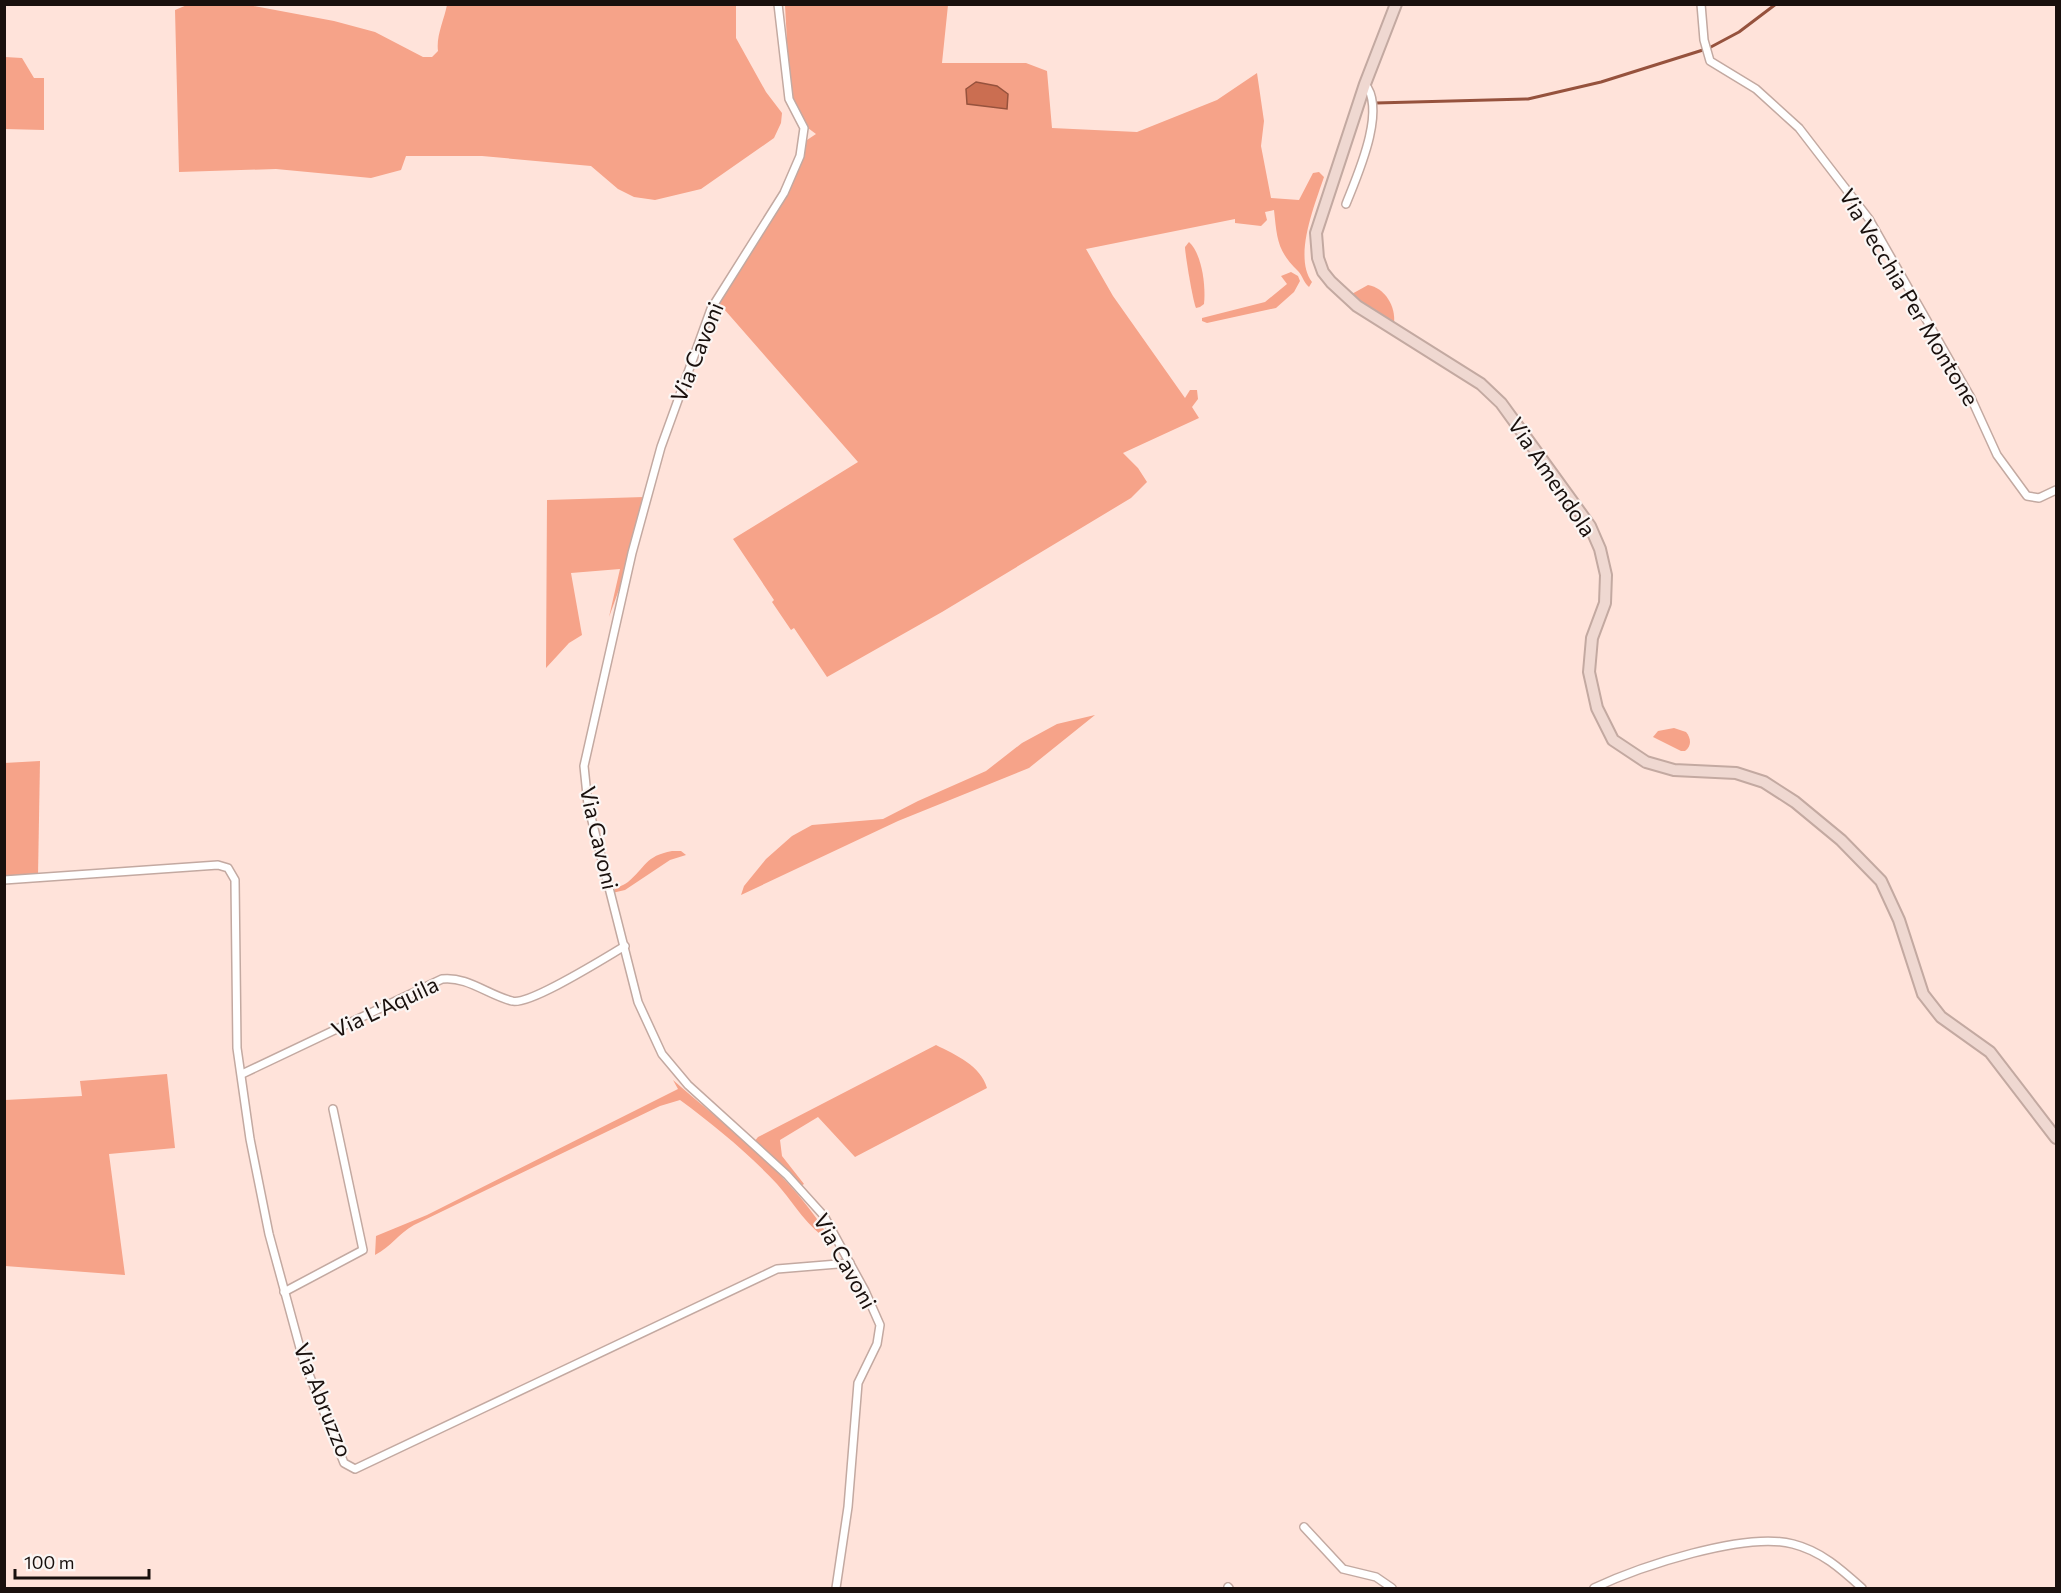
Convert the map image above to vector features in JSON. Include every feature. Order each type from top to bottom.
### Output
[{"type":"main road","name":"Via Amendola","points":[[1395,4],[1365,84],[1316,233],[1315,246],[1323,272],[1357,306],[1481,384],[1501,403],[1590,526],[1600,549],[1606,575],[1605,603],[1592,638],[1589,672],[1597,708],[1613,740],[1646,762],[1674,770],[1736,773],[1764,782],[1795,802],[1841,840],[1881,881],[1899,920],[1923,994],[1941,1017],[1990,1052],[2056,1138]]},
{"type":"street","name":"Via Cavoni","points":[[778,4],[789,99],[804,128],[800,156],[784,193],[711,309],[661,447],[632,553],[584,766],[588,805],[638,1002],[662,1054],[688,1085],[787,1175],[824,1216],[880,1324],[877,1344],[858,1383],[848,1507],[836,1588]]},
{"type":"street","name":"Via Vecchia Per Montone","points":[[1701,4],[1704,40],[1710,61],[1756,89],[1798,128],[1869,219],[1971,398],[1997,455],[2027,496],[2039,498],[2056,489]]},
{"type":"street","points":[[1346,204],[1368,142],[1373,104],[1371,91],[1365,84]]},
{"type":"street","name":"Via Abruzzo","points":[[4,880],[218,865],[228,868],[236,880],[237,1048],[256,1171],[269,1234],[303,1359],[344,1463],[355,1469],[777,1269],[850,1263]]},
{"type":"street","name":"Via L'Aquila","points":[[242,1074],[442,979],[453,977],[515,1002],[537,995],[625,946]]},
{"type":"street","points":[[284,1292],[363,1250],[333,1109]]},
{"type":"street","points":[[1304,1527],[1343,1569],[1376,1577],[1392,1588]]},
{"type":"street","points":[[1594,1588],[1651,1567],[1705,1552],[1740,1543],[1771,1540],[1794,1544],[1818,1553],[1862,1588]]},
{"type":"shaded area","points":[[187,5],[248,5],[334,21],[375,32],[423,57],[432,57],[438,51],[439,34],[447,5],[736,5],[736,38],[766,92],[782,113],[781,123],[774,138],[701,189],[655,200],[634,197],[618,189],[591,166],[482,156],[406,156],[401,170],[371,178],[276,169],[179,172],[175,10]]},
{"type":"shaded area","points":[[785,5],[948,5],[942,63],[1026,63],[1047,71],[1052,128],[1137,132],[1217,100],[1257,73],[1264,121],[1261,146],[1271,198],[1299,200],[1313,173],[1319,172],[1324,177],[1311,215],[1305,245],[1307,271],[1312,282],[1309,287],[1282,250],[1277,236],[1274,210],[1265,212],[1267,220],[1261,226],[1235,223],[1235,219],[1086,249],[1113,296],[1185,398],[1190,390],[1197,390],[1198,399],[1192,407],[1199,418],[1123,453],[1138,468],[1147,482],[1131,498],[942,612],[827,677],[794,628],[791,630],[733,539],[858,462],[717,301],[772,218],[804,142],[816,134],[808,128],[790,95]]},
{"type":"shaded area","points":[[5,57],[22,58],[34,78],[44,78],[44,130],[5,129]]},
{"type":"shaded area","points":[[976,82],[997,86],[1008,94],[1007,109],[967,104],[966,89]]},
{"type":"shaded area","points":[[1189,242],[1197,254],[1204,280],[1204,304],[1196,308],[1185,251]]},
{"type":"shaded area","points":[[1291,272],[1298,276],[1300,281],[1294,292],[1276,308],[1207,323],[1202,321],[1202,318],[1265,302],[1287,284],[1281,276]]},
{"type":"shaded area","points":[[1368,285],[1380,290],[1388,299],[1393,311],[1394,324],[1350,295]]},
{"type":"shaded area","points":[[644,497],[625,573],[609,617],[620,569],[571,573],[582,635],[569,643],[546,668],[547,500]]},
{"type":"shaded area","points":[[1095,715],[1029,768],[898,821],[741,895],[744,886],[766,859],[792,836],[812,825],[883,819],[986,771],[1022,743],[1057,724]]},
{"type":"shaded area","points":[[1674,728],[1686,732],[1689,737],[1690,744],[1685,751],[1653,737],[1658,731]]},
{"type":"shaded area","points":[[40,761],[38,876],[5,876],[4,763]]},
{"type":"shaded area","points":[[672,851],[681,851],[686,855],[670,860],[625,890],[612,893],[628,882],[651,859]]},
{"type":"shaded area","points":[[936,1045],[974,1067],[987,1088],[855,1157],[818,1117],[780,1140],[782,1156],[804,1184],[799,1187],[754,1142],[758,1137]]},
{"type":"shaded area","points":[[167,1074],[175,1148],[109,1154],[125,1275],[5,1266],[5,1100],[82,1096],[80,1081]]},
{"type":"shaded area","points":[[673,1080],[780,1174],[816,1217],[831,1241],[808,1223],[777,1184],[754,1161],[680,1100],[660,1106],[414,1225],[375,1255],[376,1236],[427,1215],[678,1089]]},
{"type":"waterway","points":[[1709,48],[1739,32],[1776,4]]},
{"type":"waterway","points":[[1376,103],[1528,99],[1601,82],[1703,50]]}]
